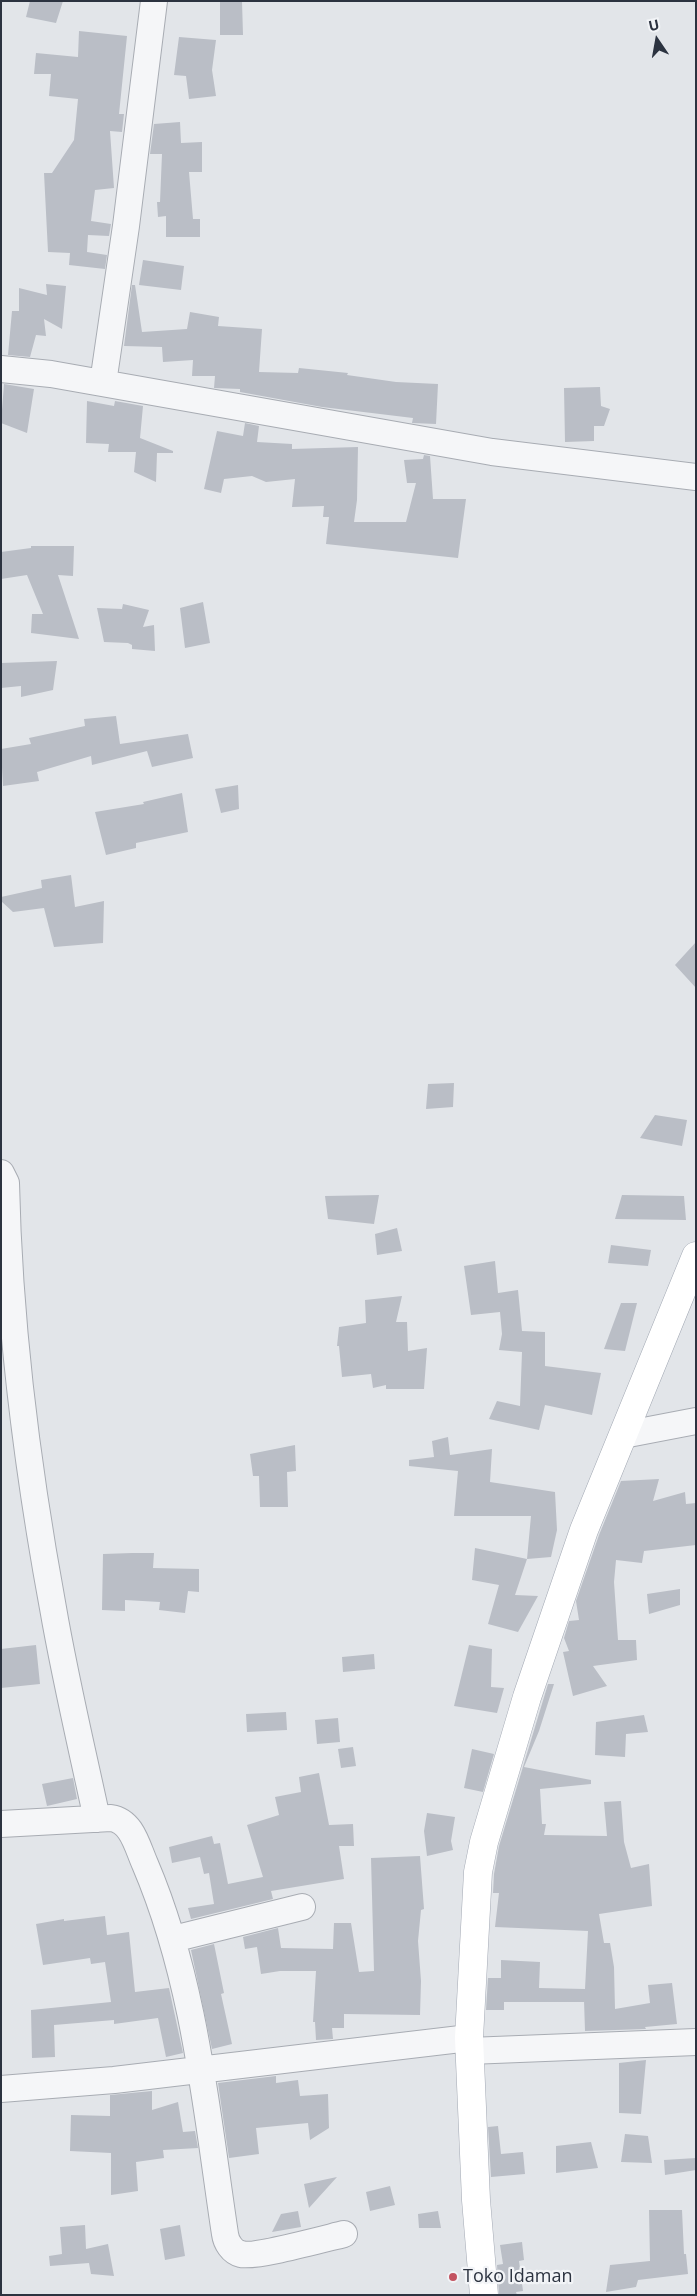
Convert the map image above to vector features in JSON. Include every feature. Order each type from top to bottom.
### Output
[{"type":"main road","points":[[484,2295],[476,2200],[469,2045],[478,1882],[484,1842],[527,1697],[584,1530],[696,1256]]},
{"type":"street","points":[[103,383],[126,226],[154,1]]},
{"type":"street","points":[[1,369],[51,374],[492,452],[696,477]]},
{"type":"street","points":[[1,1173],[6,1183],[10,1291],[34,1494],[53,1608],[97,1819]]},
{"type":"street","points":[[623,1435],[696,1421]]},
{"type":"street","points":[[1,1824],[119,1819],[125,1823],[131,1833],[173,1938],[197,2043],[225,2234],[230,2247],[241,2254],[261,2252],[344,2234]]},
{"type":"street","points":[[173,1938],[302,1907]]},
{"type":"street","points":[[1,2090],[469,2045],[696,2042]]},
{"type":"building","points":[[30,1],[63,1],[56,23],[26,17]]},
{"type":"building","points":[[220,1],[242,1],[243,35],[220,35]]},
{"type":"building","points":[[79,31],[127,36],[119,114],[124,114],[122,132],[110,131],[114,188],[95,190],[91,221],[111,224],[109,236],[88,235],[87,252],[107,255],[105,269],[69,265],[70,253],[48,252],[44,173],[52,173],[74,140],[78,99],[49,96],[51,74],[34,74],[36,53],[78,57]]},
{"type":"building","points":[[179,37],[216,40],[212,70],[216,96],[189,99],[186,76],[174,75]]},
{"type":"building","points":[[180,122],[181,143],[202,142],[202,172],[189,172],[193,219],[200,219],[200,237],[166,237],[166,216],[158,217],[157,202],[160,202],[162,154],[150,154],[154,124]]},
{"type":"building","points":[[143,260],[184,266],[181,290],[139,285]]},
{"type":"building","points":[[46,284],[66,286],[62,329],[44,319],[46,336],[36,335],[30,357],[8,355],[12,311],[19,311],[19,288],[47,295]]},
{"type":"building","points":[[132,285],[135,285],[142,332],[187,329],[190,312],[219,317],[218,326],[262,329],[259,372],[298,373],[299,368],[348,373],[347,375],[396,382],[438,384],[436,424],[412,423],[413,418],[322,407],[240,392],[240,389],[214,388],[215,376],[192,376],[193,360],[163,362],[162,347],[124,346]]},
{"type":"building","points":[[4,384],[34,389],[27,433],[1,423]]},
{"type":"building","points":[[600,387],[601,406],[610,409],[604,426],[594,426],[594,441],[565,442],[564,388]]},
{"type":"building","points":[[87,401],[114,406],[115,401],[143,406],[140,438],[173,451],[173,453],[157,453],[156,482],[134,472],[136,452],[108,452],[109,444],[86,443]]},
{"type":"building","points":[[245,423],[259,426],[257,442],[292,444],[292,449],[358,447],[357,500],[354,522],[406,522],[416,483],[407,483],[404,460],[423,459],[424,455],[430,456],[433,499],[466,499],[458,558],[326,544],[329,517],[323,517],[324,506],[292,507],[295,479],[266,482],[252,476],[224,479],[221,493],[204,489],[217,431],[243,436]]},
{"type":"building","points":[[31,546],[74,546],[73,576],[58,575],[79,639],[31,633],[32,614],[43,614],[27,575],[1,579],[1,552],[31,548]]},
{"type":"building","points":[[203,602],[210,643],[185,648],[180,608]]},
{"type":"building","points":[[123,604],[149,610],[143,627],[154,625],[155,651],[132,649],[132,645],[128,643],[104,642],[97,608],[122,609]]},
{"type":"building","points":[[57,661],[53,690],[21,697],[21,686],[1,688],[1,663]]},
{"type":"building","points":[[116,716],[120,744],[188,734],[193,758],[152,767],[147,751],[92,765],[91,756],[37,772],[39,781],[3,786],[1,749],[31,744],[29,738],[85,726],[84,719]]},
{"type":"building","points":[[238,785],[239,809],[221,813],[215,789]]},
{"type":"building","points":[[182,793],[188,832],[136,843],[136,848],[106,855],[95,812],[144,804],[143,802]]},
{"type":"building","points":[[71,875],[75,907],[104,901],[103,943],[54,947],[44,908],[13,912],[1,901],[1,897],[42,888],[41,880]]},
{"type":"building","points":[[696,942],[696,988],[675,965]]},
{"type":"building","points":[[454,1083],[453,1107],[426,1109],[428,1084]]},
{"type":"building","points":[[655,1115],[687,1120],[682,1146],[640,1138]]},
{"type":"building","points":[[379,1195],[374,1224],[328,1219],[325,1196]]},
{"type":"building","points":[[622,1195],[684,1196],[686,1220],[615,1219]]},
{"type":"building","points":[[397,1228],[402,1251],[377,1255],[375,1234]]},
{"type":"building","points":[[611,1245],[651,1250],[648,1266],[608,1263]]},
{"type":"building","points":[[495,1261],[498,1293],[518,1290],[522,1331],[545,1332],[545,1366],[601,1373],[592,1415],[545,1405],[539,1430],[489,1419],[497,1401],[520,1406],[522,1352],[499,1350],[502,1334],[500,1312],[471,1315],[464,1266]]},
{"type":"building","points":[[402,1296],[396,1322],[407,1322],[408,1351],[427,1348],[424,1389],[386,1389],[386,1385],[373,1388],[371,1374],[342,1377],[339,1346],[337,1346],[339,1327],[366,1323],[365,1300]]},
{"type":"building","points":[[621,1303],[637,1303],[625,1351],[604,1349]]},
{"type":"building","points":[[448,1437],[450,1455],[492,1449],[490,1482],[555,1492],[557,1530],[551,1557],[527,1559],[531,1516],[454,1516],[458,1471],[409,1466],[409,1460],[434,1457],[432,1441]]},
{"type":"building","points":[[295,1445],[296,1471],[287,1472],[288,1507],[260,1507],[259,1476],[253,1476],[250,1454]]},
{"type":"building","points":[[659,1479],[653,1501],[685,1492],[686,1504],[696,1503],[696,1545],[644,1551],[642,1563],[616,1560],[614,1582],[618,1640],[636,1640],[637,1660],[593,1666],[607,1686],[573,1696],[563,1652],[569,1651],[564,1638],[569,1621],[579,1620],[576,1601],[599,1535],[621,1481]]},
{"type":"building","points":[[475,1548],[527,1559],[515,1595],[538,1596],[518,1632],[488,1624],[499,1585],[472,1580]]},
{"type":"building","points":[[154,1553],[153,1568],[199,1569],[199,1592],[188,1591],[185,1613],[159,1610],[160,1602],[125,1600],[125,1611],[102,1610],[103,1554]]},
{"type":"building","points":[[680,1589],[680,1605],[649,1614],[647,1594]]},
{"type":"building","points":[[36,1645],[40,1684],[1,1688],[1,1649]]},
{"type":"building","points":[[469,1645],[492,1649],[491,1687],[504,1688],[497,1713],[454,1706]]},
{"type":"building","points":[[374,1654],[375,1669],[343,1672],[342,1657]]},
{"type":"building","points":[[548,1684],[554,1684],[539,1731],[524,1767],[591,1780],[591,1784],[540,1789],[542,1824],[546,1824],[544,1835],[607,1836],[604,1802],[621,1801],[624,1842],[631,1868],[649,1864],[652,1906],[599,1914],[604,1943],[610,1943],[614,1967],[615,2009],[650,2003],[648,1985],[672,1983],[677,2024],[645,2027],[646,2029],[585,2031],[584,2000],[584,2002],[504,2002],[504,2010],[486,2010],[488,1978],[501,1978],[501,1960],[540,1962],[539,1988],[585,1989],[588,1931],[495,1927],[499,1893],[493,1893],[499,1846]]},
{"type":"building","points":[[286,1712],[287,1730],[247,1732],[246,1714]]},
{"type":"building","points":[[644,1715],[648,1732],[626,1734],[625,1757],[595,1755],[596,1722]]},
{"type":"building","points":[[338,1718],[340,1742],[317,1744],[315,1720]]},
{"type":"building","points":[[353,1747],[356,1766],[341,1768],[338,1749]]},
{"type":"building","points":[[472,1749],[494,1754],[483,1792],[464,1788]]},
{"type":"building","points":[[319,1773],[329,1825],[353,1824],[354,1846],[339,1846],[344,1879],[271,1891],[273,1899],[191,1919],[188,1908],[214,1904],[209,1873],[204,1874],[200,1857],[172,1863],[169,1847],[212,1836],[214,1844],[220,1843],[228,1884],[263,1877],[247,1825],[279,1815],[275,1797],[301,1792],[299,1777]]},
{"type":"building","points":[[73,1778],[77,1799],[47,1806],[42,1784]]},
{"type":"building","points":[[427,1813],[455,1817],[451,1841],[453,1850],[427,1856],[424,1831]]},
{"type":"building","points":[[420,1856],[424,1909],[421,1910],[418,1941],[421,1981],[420,2015],[344,2014],[344,2028],[332,2028],[333,2039],[316,2040],[315,2022],[313,2022],[316,1971],[280,1971],[261,1974],[257,1947],[245,1949],[243,1937],[278,1928],[281,1948],[333,1949],[334,1923],[351,1923],[359,1972],[374,1971],[371,1858]]},
{"type":"building","points":[[105,1916],[107,1935],[129,1932],[135,1992],[169,1988],[183,2053],[166,2057],[158,2018],[114,2024],[114,2020],[54,2025],[55,2057],[32,2058],[31,2010],[111,2002],[105,1962],[91,1964],[90,1958],[43,1965],[36,1924],[64,1919],[64,1921]]},
{"type":"building","points":[[214,1944],[224,1993],[221,1994],[232,2044],[212,2049],[191,1950]]},
{"type":"building","points":[[646,2060],[641,2114],[619,2113],[619,2063]]},
{"type":"building","points":[[276,2076],[276,2083],[298,2080],[300,2096],[328,2094],[329,2128],[310,2140],[308,2123],[256,2128],[259,2154],[229,2158],[218,2083]]},
{"type":"building","points":[[152,2091],[152,2110],[178,2102],[183,2132],[195,2131],[198,2148],[163,2150],[164,2158],[136,2162],[138,2191],[111,2195],[111,2153],[70,2151],[71,2115],[110,2116],[110,2095]]},
{"type":"building","points":[[498,2126],[501,2154],[523,2152],[525,2174],[491,2177],[488,2127]]},
{"type":"building","points":[[625,2134],[648,2136],[652,2163],[621,2162]]},
{"type":"building","points":[[591,2142],[598,2168],[556,2173],[556,2146]]},
{"type":"building","points":[[696,2158],[696,2170],[665,2175],[664,2160]]},
{"type":"building","points":[[337,2177],[309,2208],[304,2184]]},
{"type":"building","points":[[390,2186],[395,2205],[370,2211],[366,2192]]},
{"type":"building","points":[[649,2210],[682,2210],[684,2254],[686,2254],[688,2274],[638,2280],[636,2287],[606,2292],[610,2265],[650,2261]]},
{"type":"building","points":[[298,2211],[301,2227],[272,2232],[281,2214]]},
{"type":"building","points":[[438,2211],[441,2228],[419,2228],[418,2214]]},
{"type":"building","points":[[85,2225],[86,2249],[108,2244],[114,2276],[91,2274],[89,2263],[50,2266],[49,2256],[62,2254],[60,2227]]},
{"type":"building","points":[[180,2225],[185,2256],[165,2260],[160,2229]]},
{"type":"building","points":[[522,2242],[524,2260],[519,2261],[523,2291],[516,2292],[517,2295],[499,2295],[497,2265],[503,2264],[500,2245]]},
{"type":"place","name":"Toko Idaman","points":[[453,2277]]}]
